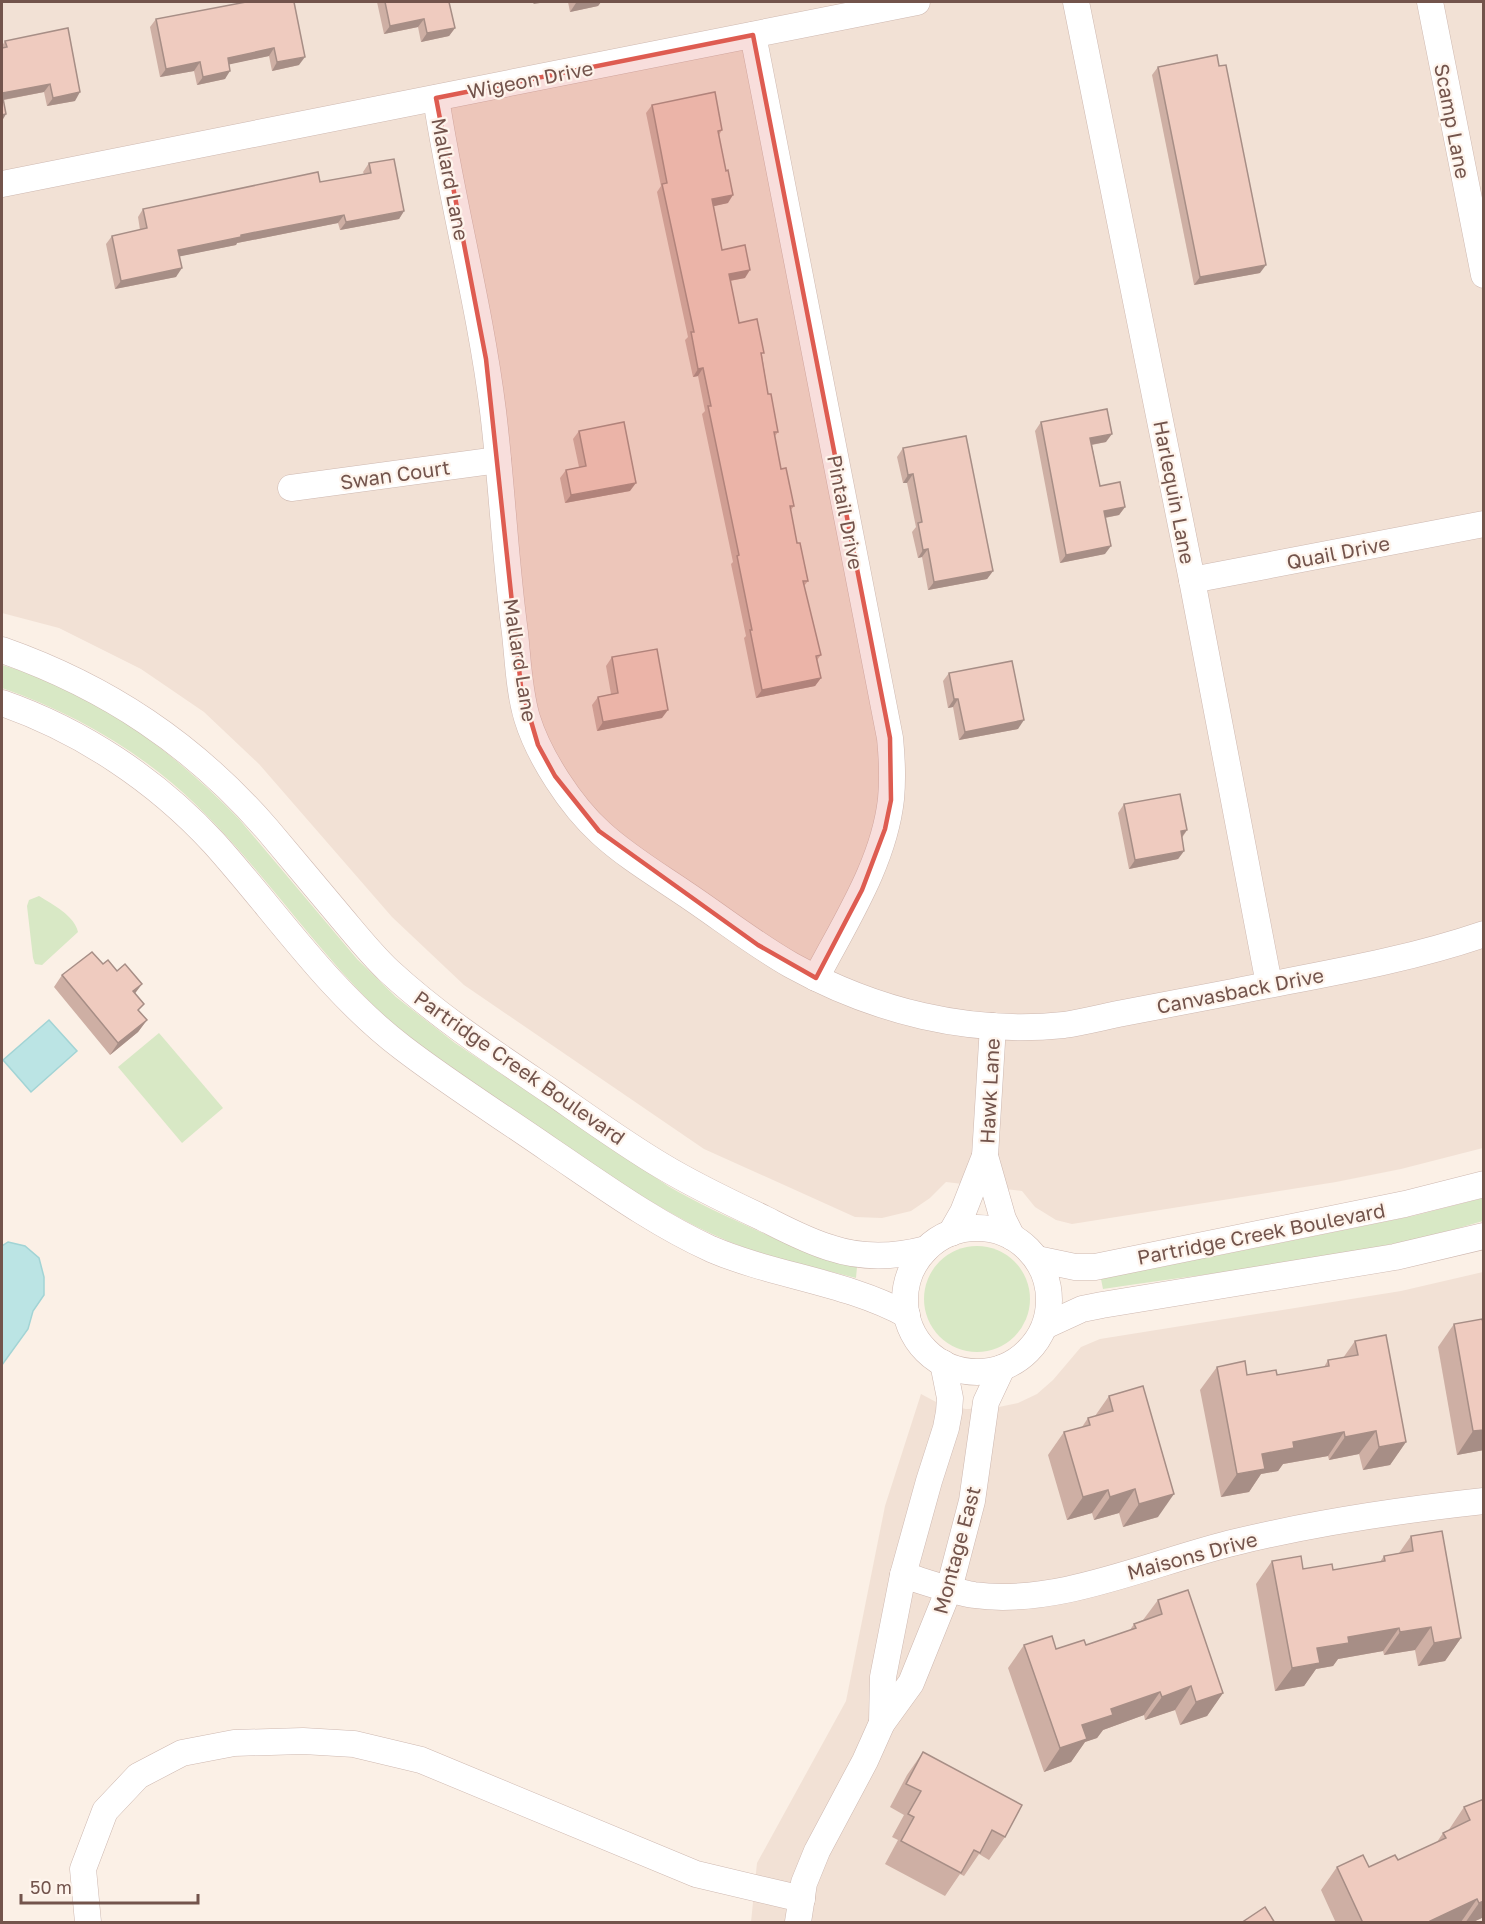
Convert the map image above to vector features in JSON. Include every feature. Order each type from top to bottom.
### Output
[{"type":"street","name":"Wigeon Drive","points":[[2,184],[917,2]]},
{"type":"street","name":"Harlequin Lane","points":[[1076,2],[1192,580],[1269,984]]},
{"type":"street","name":"Scamp Lane","points":[[1430,2],[1484,275]]},
{"type":"street","name":"Pintail Drive","points":[[753,35],[890,738],[891,800],[885,829],[862,890],[816,978]]},
{"type":"street","name":"Mallard Lane","points":[[436,98],[486,359],[521,687],[527,718],[538,745],[555,776],[599,831],[631,857],[758,945],[816,978],[866,1000],[912,1014],[952,1022],[993,1026]]},
{"type":"street","name":"Swan Court","points":[[291,488],[498,460]]},
{"type":"street","name":"Quail Drive","points":[[1192,580],[1484,524]]},
{"type":"street","name":"Partridge Creek Boulevard","points":[[2,650],[83,683],[128,708],[172,739],[234,792],[374,954],[422,1000],[461,1031],[660,1166],[746,1210],[832,1249],[887,1256],[926,1249]]},
{"type":"street","points":[[2,703],[44,719],[79,737],[150,784],[183,812],[214,844],[322,972],[368,1018],[452,1084],[620,1197],[678,1232],[742,1261],[874,1299],[907,1315]]},
{"type":"street","name":"Canvasback Drive","points":[[993,1026],[1065,1025],[1411,956],[1484,934]]},
{"type":"street","name":"Hawk Lane","points":[[951,1233],[963,1212],[985,1156],[993,1026]]},
{"type":"street","name":"Hawk Lane","points":[[985,1156],[1003,1219],[1012,1237]]},
{"type":"street","name":"Partridge Creek Boulevard","points":[[1037,1259],[1075,1267],[1095,1267],[1405,1204],[1484,1184]]},
{"type":"street","points":[[980,1228],[1012,1237],[1026,1246],[1037,1259],[1045,1274],[1049,1291],[1049,1309],[1045,1326],[1038,1340],[1028,1351],[1016,1361],[1002,1368],[972,1372],[943,1363],[919,1343],[912,1330],[907,1315],[907,1286],[917,1260],[926,1249],[951,1233],[980,1228]]},
{"type":"street","points":[[1045,1326],[1082,1309],[1395,1257],[1484,1236]]},
{"type":"street","name":"Montage East","points":[[882,1722],[883,1677],[903,1575],[946,1428],[950,1398],[943,1363]]},
{"type":"street","name":"Montage East","points":[[800,1911],[804,1883],[817,1851],[866,1761],[882,1722],[911,1683],[949,1589],[972,1502],[986,1402],[1002,1368]]},
{"type":"street","name":"Maisons Drive","points":[[903,1575],[973,1595],[1000,1597],[1059,1590],[1275,1533],[1382,1513],[1484,1501]]},
{"type":"street","points":[[88,1923],[83,1869],[105,1811],[138,1776],[182,1753],[234,1743],[303,1741],[354,1744],[421,1760],[696,1874],[800,1911]]},
{"type":"highlighted area","points":[[753,35],[890,738],[891,800],[885,829],[862,890],[816,978],[758,945],[599,831],[555,776],[538,745],[521,687],[486,359],[436,98]]},
{"type":"shaded area","points":[[2,2],[1483,2],[1483,1148],[1401,1169],[1336,1182],[1072,1224],[1056,1220],[1035,1207],[1022,1191],[946,1182],[930,1198],[911,1211],[882,1218],[855,1217],[704,1149],[464,985],[392,917],[259,764],[204,712],[141,669],[59,628],[2,613]]},
{"type":"shaded area","points":[[1483,1272],[1483,1922],[751,1922],[757,1863],[846,1701],[885,1506],[921,1394],[938,1403],[966,1409],[994,1408],[1018,1403],[1037,1394],[1053,1380],[1081,1347],[1100,1339],[1401,1291]]},
{"type":"green space","points":[[2,665],[69,690],[100,707],[159,747],[187,770],[239,819],[357,959],[396,997],[455,1043],[668,1186],[793,1247],[818,1257],[857,1267],[856,1278],[743,1247],[683,1220],[626,1186],[441,1061],[371,1003],[321,948],[225,834],[172,783],[133,753],[91,728],[25,696],[2,688]]},
{"type":"green space","points":[[39,896],[68,916],[78,932],[42,965],[35,964],[33,958],[27,906],[29,900]]},
{"type":"green space","points":[[159,1033],[223,1108],[182,1143],[118,1067]]},
{"type":"green space","points":[[1483,1198],[1483,1221],[1437,1234],[1294,1262],[1103,1289],[1101,1279],[1413,1216]]},
{"type":"green space","points":[[977,1246],[997,1250],[1015,1261],[1026,1279],[1030,1299],[1026,1319],[1015,1337],[997,1348],[977,1352],[957,1348],[939,1337],[928,1319],[924,1299],[928,1279],[939,1261],[957,1250]]},
{"type":"water","points":[[49,1020],[77,1051],[31,1092],[3,1060]]},
{"type":"water","points":[[8,1242],[25,1246],[39,1258],[44,1277],[44,1295],[33,1311],[28,1329],[2,1365],[2,1246]]},
{"type":"building","points":[[246,2],[294,2],[305,57],[277,62],[274,48],[228,58],[230,71],[203,77],[200,62],[166,69],[156,19]]},
{"type":"building","points":[[385,2],[449,2],[455,28],[427,33],[424,19],[390,26]]},
{"type":"building","points":[[68,28],[80,92],[53,98],[50,84],[2,93],[2,48],[7,47],[5,41]]},
{"type":"building","points":[[1217,55],[1219,66],[1226,65],[1266,265],[1200,277],[1158,67]]},
{"type":"building","points":[[715,92],[722,130],[718,131],[733,195],[712,199],[722,250],[745,245],[750,270],[729,274],[739,323],[757,319],[764,353],[761,353],[768,394],[771,394],[778,432],[774,432],[781,469],[786,468],[794,506],[790,506],[797,543],[800,543],[808,581],[803,581],[821,655],[816,656],[821,678],[762,690],[737,556],[739,555],[708,406],[711,406],[703,368],[698,369],[691,332],[694,332],[662,184],[667,183],[652,105]]},
{"type":"building","points":[[2,93],[6,114],[2,115]]},
{"type":"building","points":[[394,159],[404,211],[346,222],[344,215],[178,250],[182,268],[121,281],[112,236],[147,228],[143,209],[318,172],[320,182],[371,173],[369,163]]},
{"type":"building","points":[[1107,409],[1112,434],[1090,438],[1100,486],[1120,482],[1125,507],[1104,511],[1111,546],[1066,555],[1041,422]]},
{"type":"building","points":[[624,422],[636,483],[571,495],[566,470],[586,466],[579,431]]},
{"type":"building","points":[[966,436],[993,571],[934,582],[928,549],[923,550],[918,523],[922,522],[913,474],[908,475],[903,448]]},
{"type":"building","points":[[657,649],[668,710],[603,722],[598,697],[618,693],[612,657]]},
{"type":"building","points":[[1012,661],[1024,720],[965,732],[958,699],[954,699],[949,673]]},
{"type":"building","points":[[1180,794],[1187,830],[1181,831],[1184,851],[1135,860],[1124,804]]},
{"type":"building","points":[[92,952],[103,964],[108,960],[117,971],[125,964],[142,984],[133,991],[144,1004],[138,1010],[147,1020],[118,1043],[62,975]]},
{"type":"building","points":[[1482,1319],[1484,1325],[1484,1430],[1473,1431],[1454,1324]]},
{"type":"building","points":[[1386,1335],[1406,1442],[1379,1447],[1376,1431],[1345,1437],[1344,1432],[1293,1442],[1294,1448],[1262,1454],[1265,1469],[1237,1474],[1217,1367],[1245,1361],[1247,1375],[1276,1370],[1277,1375],[1329,1366],[1328,1360],[1358,1355],[1355,1341]]},
{"type":"building","points":[[1143,1386],[1174,1494],[1139,1504],[1135,1489],[1110,1497],[1108,1490],[1083,1497],[1064,1432],[1090,1425],[1088,1418],[1113,1411],[1109,1396]]},
{"type":"building","points":[[1442,1531],[1461,1638],[1434,1643],[1431,1627],[1400,1632],[1399,1628],[1348,1637],[1349,1643],[1317,1648],[1320,1663],[1292,1668],[1272,1561],[1301,1556],[1303,1569],[1332,1564],[1333,1570],[1385,1561],[1384,1556],[1413,1551],[1411,1536]]},
{"type":"building","points":[[1188,1590],[1223,1693],[1196,1702],[1191,1686],[1162,1697],[1160,1692],[1111,1709],[1113,1715],[1082,1725],[1087,1739],[1060,1748],[1024,1645],[1052,1636],[1056,1649],[1084,1640],[1086,1645],[1136,1628],[1134,1624],[1162,1614],[1158,1600]]},
{"type":"building","points":[[923,1752],[1022,1805],[1005,1837],[992,1830],[980,1853],[974,1850],[961,1873],[901,1841],[914,1817],[908,1814],[921,1791],[906,1784]]},
{"type":"building","points":[[1484,1799],[1484,1901],[1479,1903],[1477,1899],[1430,1921],[1431,1923],[1363,1923],[1337,1867],[1363,1855],[1369,1867],[1395,1855],[1398,1860],[1446,1838],[1443,1833],[1470,1820],[1464,1807]]},
{"type":"building","points":[[1265,1907],[1275,1923],[1241,1923]]}]
